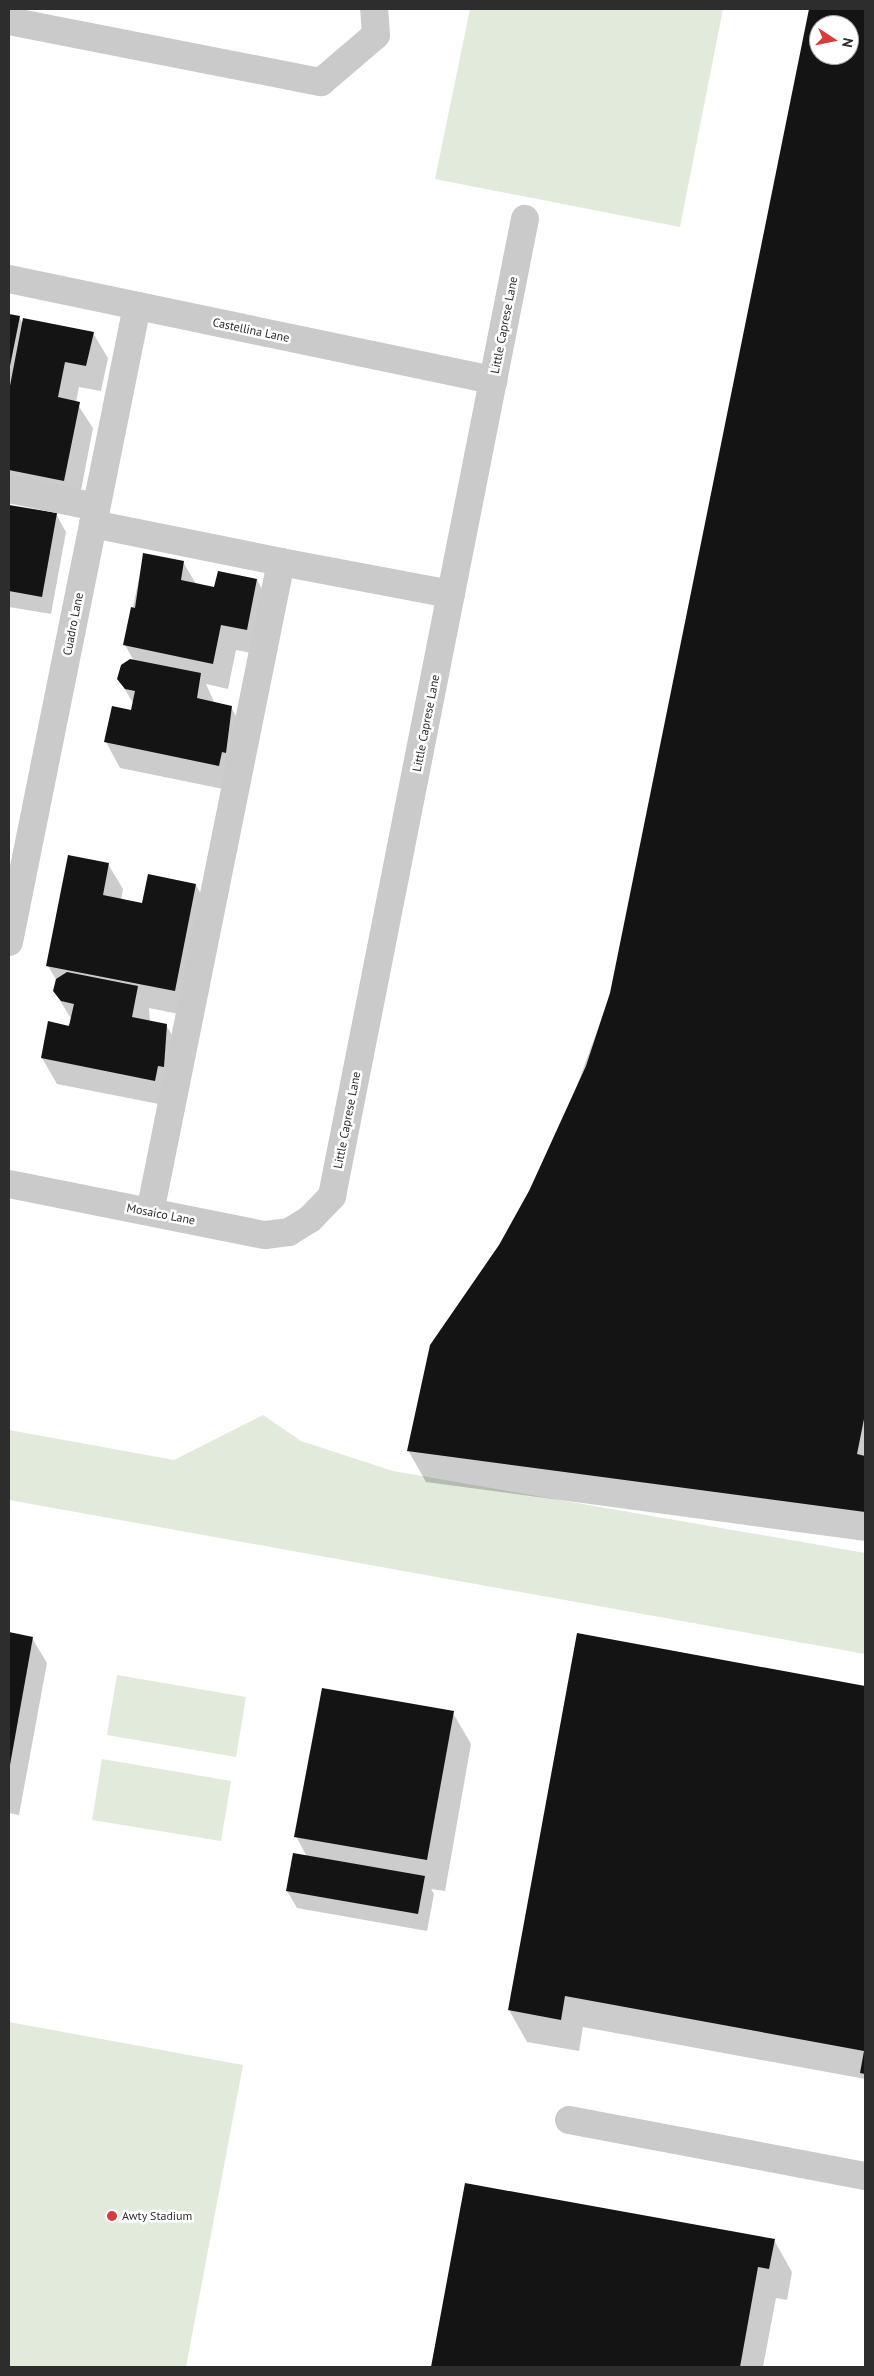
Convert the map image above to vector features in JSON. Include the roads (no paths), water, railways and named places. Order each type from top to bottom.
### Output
[{"type":"street","points":[[9,22],[321,82],[376,35],[374,9]]},
{"type":"street","name":"Little Caprese Lane","points":[[310,1219],[332,1196],[525,219]]},
{"type":"street","name":"Castellina Lane","points":[[9,279],[494,380]]},
{"type":"street","name":"Cuadro Lane","points":[[9,942],[137,306]]},
{"type":"street","points":[[9,489],[94,515],[282,562],[451,594]]},
{"type":"street","points":[[150,1212],[282,562]]},
{"type":"street","name":"Mosaico Lane","points":[[9,1184],[265,1235],[289,1232],[310,1219]]},
{"type":"street","points":[[569,2120],[865,2176]]},
{"type":"place","name":"Awty Stadium","points":[[112,2216]]}]
